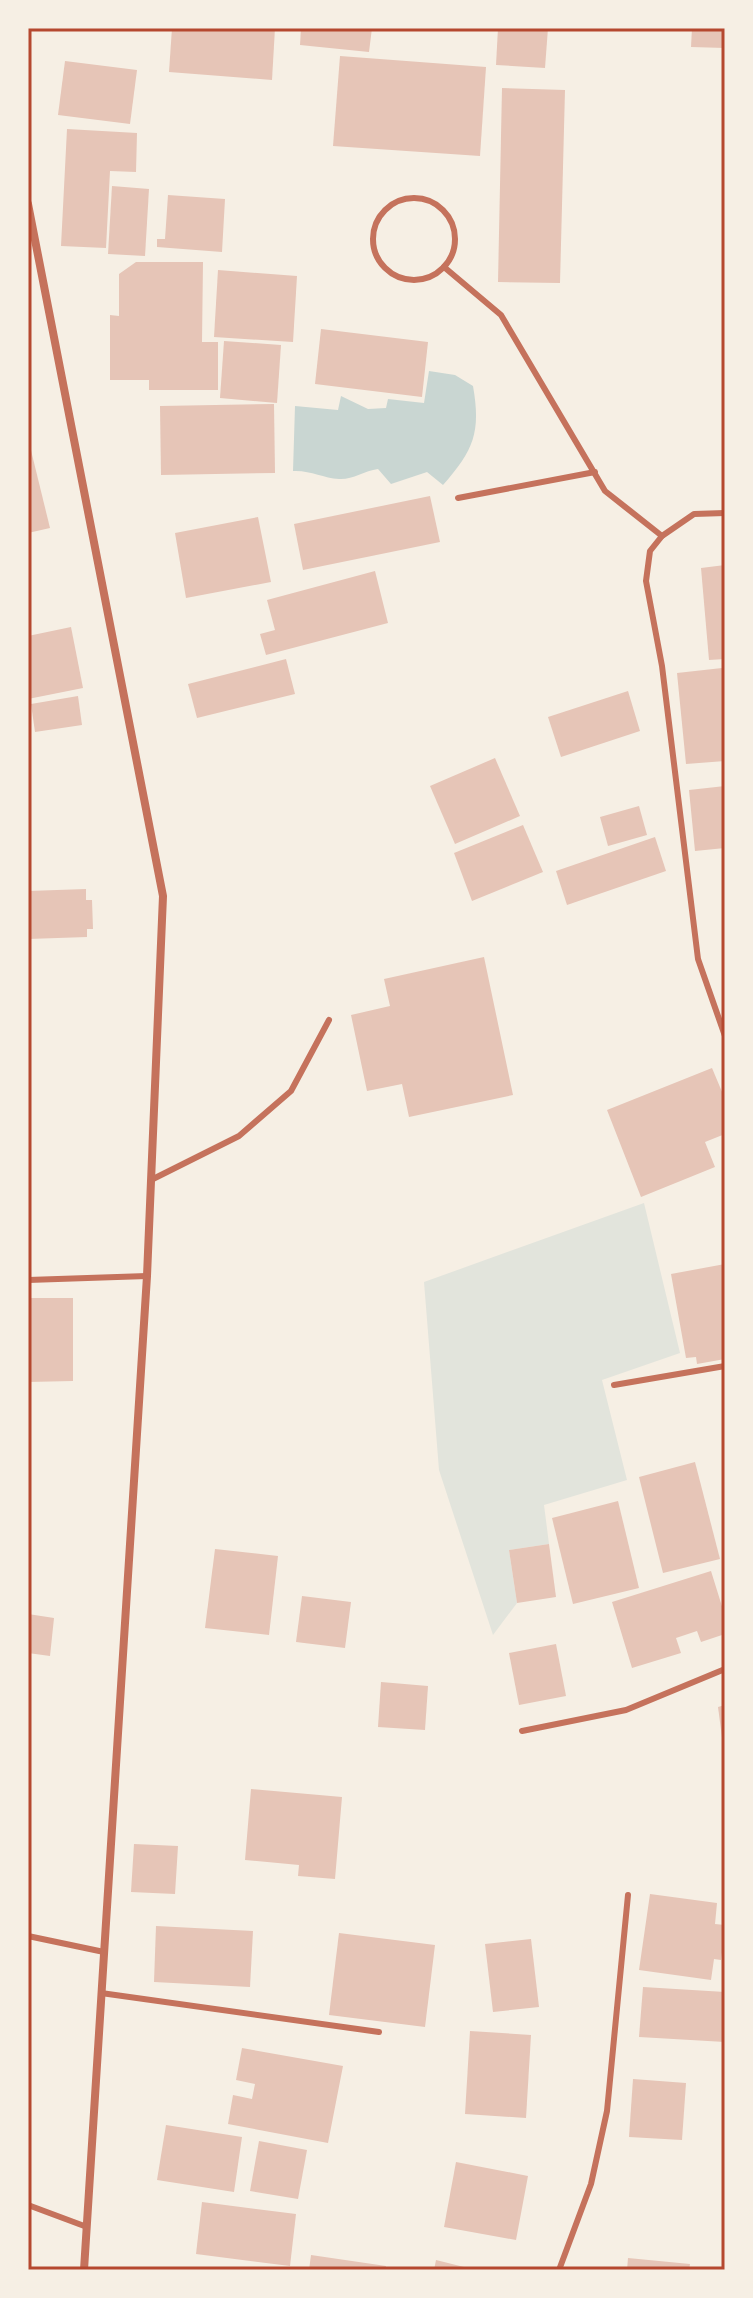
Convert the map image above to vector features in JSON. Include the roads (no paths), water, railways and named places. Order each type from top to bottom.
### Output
[{"type":"street","points":[[28,204],[163,896],[147,1276],[84,2270]]},
{"type":"lane","points":[[414,198],[440,207],[449,217],[455,244],[444,267],[434,275],[408,280],[386,268],[378,258],[374,232],[388,208],[414,198]]},
{"type":"lane","points":[[444,267],[501,315],[605,491],[662,536]]},
{"type":"lane","points":[[458,498],[595,472]]},
{"type":"lane","points":[[725,513],[694,514],[662,536],[650,551],[646,581],[662,666],[698,959],[725,1036]]},
{"type":"lane","points":[[151,1180],[239,1136],[291,1091],[329,1020]]},
{"type":"lane","points":[[28,1280],[147,1276]]},
{"type":"lane","points":[[614,1385],[725,1366]]},
{"type":"lane","points":[[522,1731],[626,1710],[725,1669]]},
{"type":"lane","points":[[559,2270],[591,2184],[607,2111],[628,1895]]},
{"type":"lane","points":[[28,1936],[104,1952]]},
{"type":"lane","points":[[101,1993],[379,2032]]},
{"type":"lane","points":[[28,2205],[87,2227]]}]
